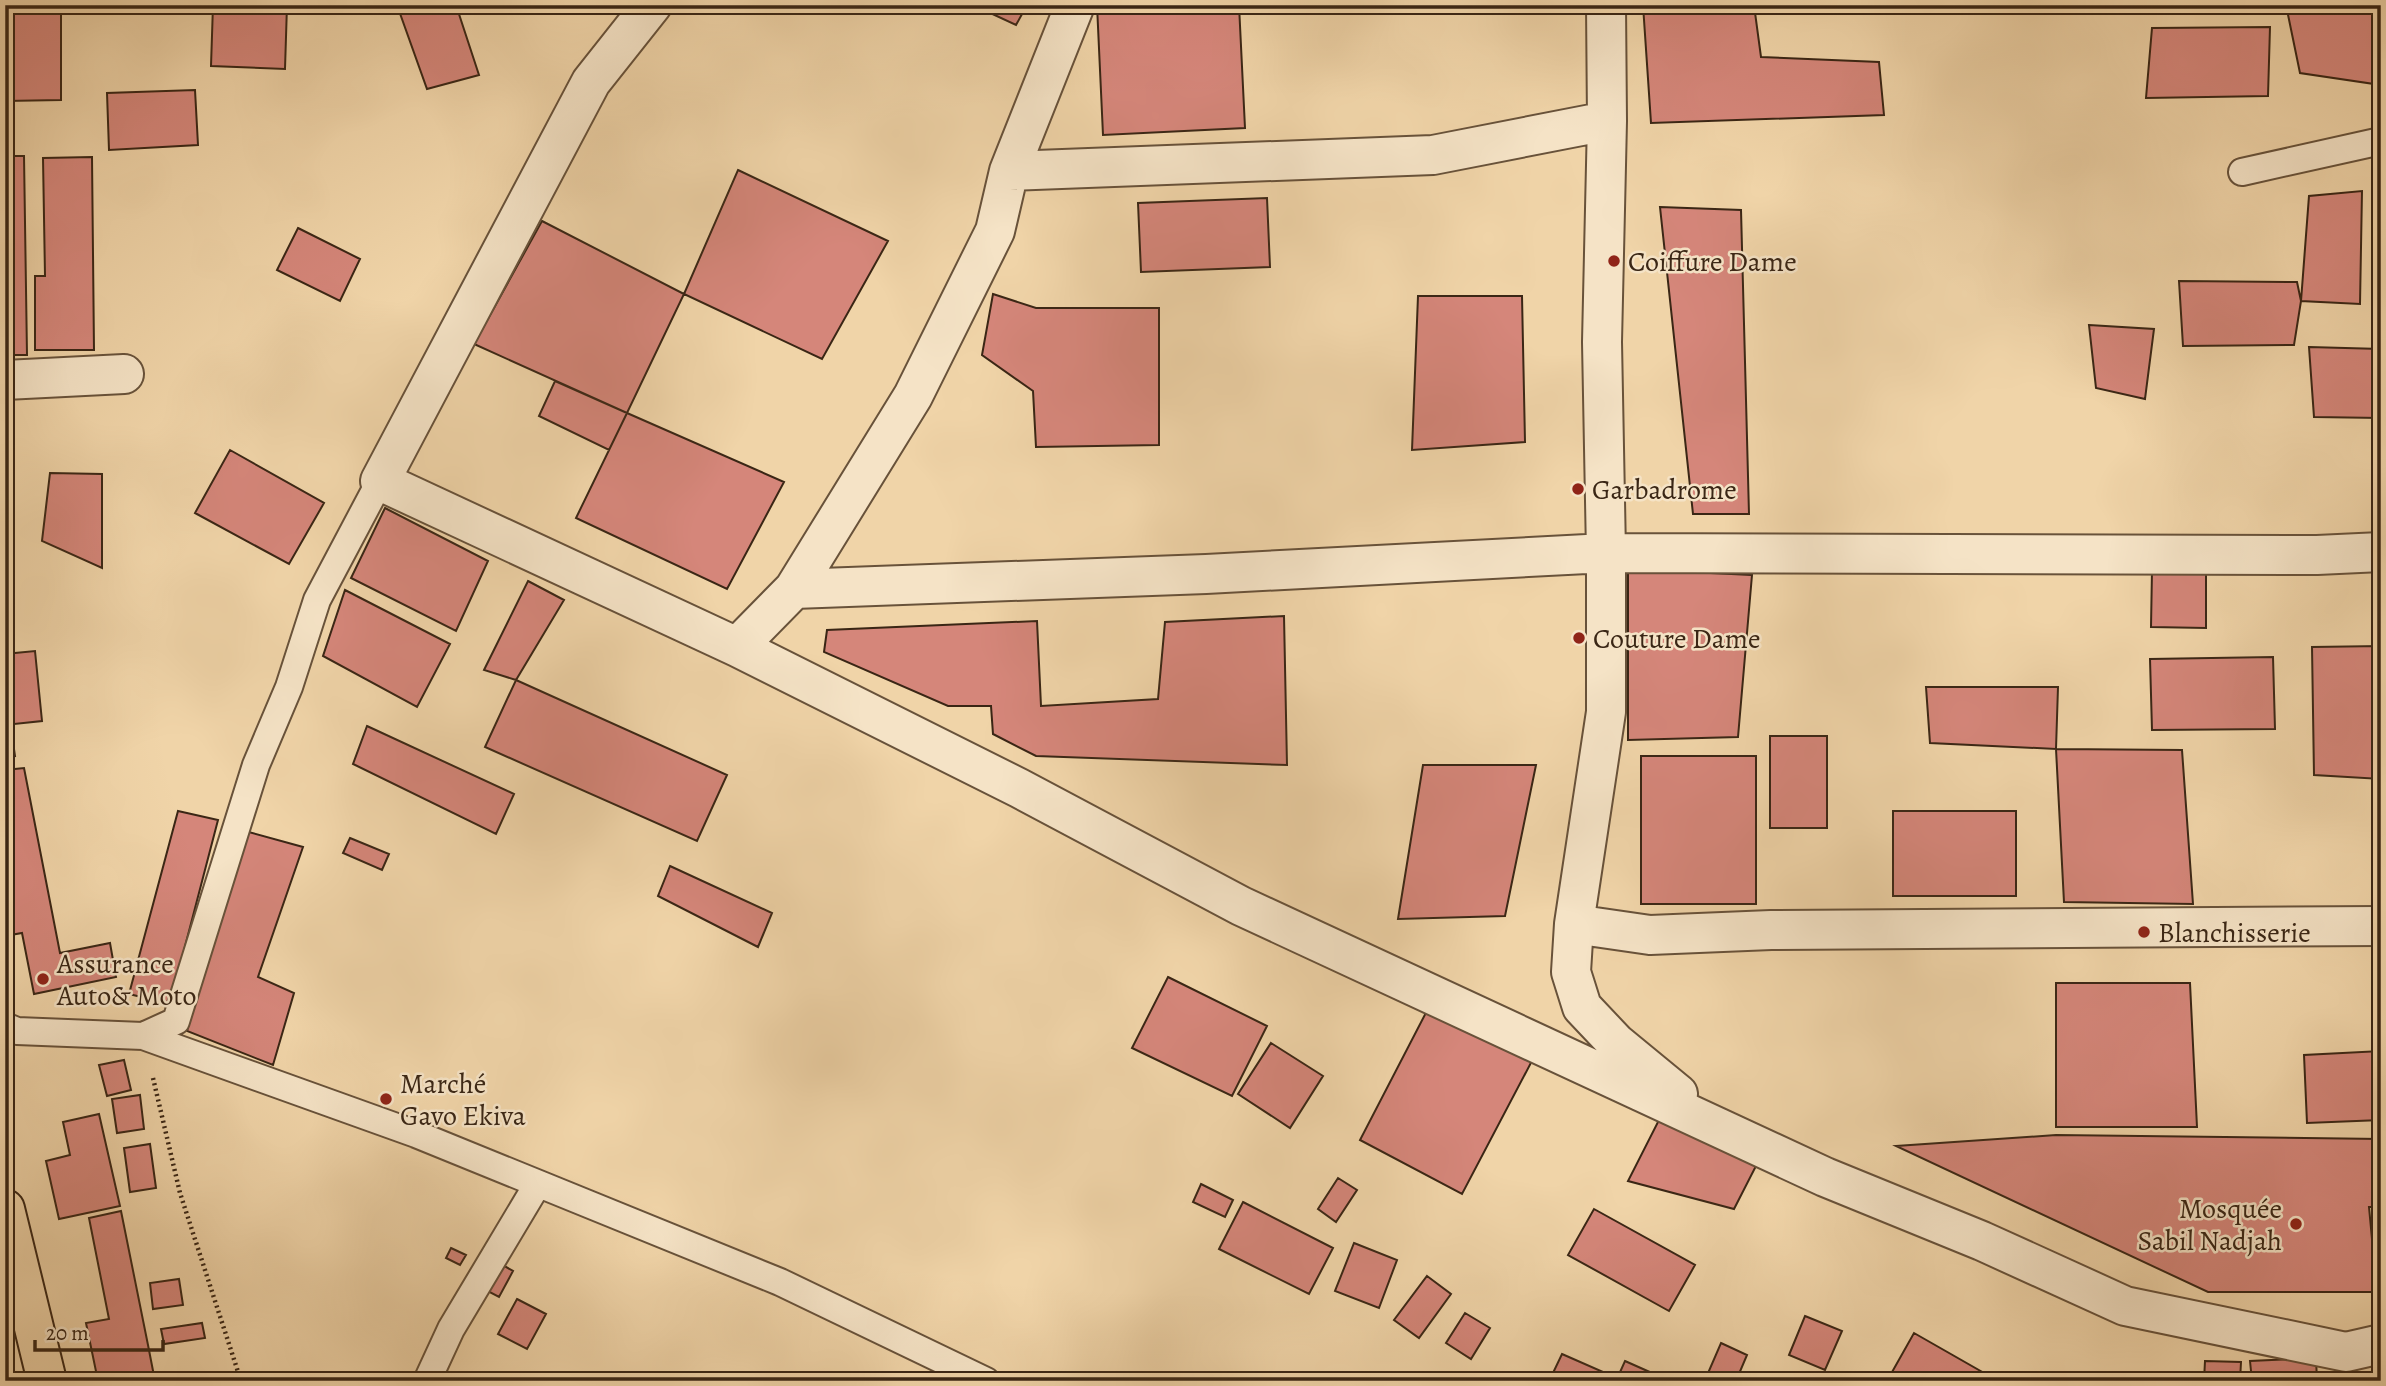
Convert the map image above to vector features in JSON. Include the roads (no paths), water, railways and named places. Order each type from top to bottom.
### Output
[{"type":"main road","points":[[5,1209],[47,1381]]},
{"type":"street","points":[[652,5],[591,82],[380,481],[737,647],[1018,788],[1241,906],[1825,1177],[1982,1241],[2125,1306],[2346,1352],[2381,1344]]},
{"type":"street","points":[[737,647],[794,589],[913,396],[995,231],[1009,171],[1075,5]]},
{"type":"street","points":[[1606,5],[1607,121],[1602,342],[1606,712],[1574,924],[1571,972],[1582,1007],[1616,1043],[1716,1126]]},
{"type":"street","points":[[1009,171],[1433,155],[1607,121]]},
{"type":"street","points":[[5,380],[124,374]]},
{"type":"street","points":[[794,589],[1206,574],[1606,553],[2317,555],[2381,552]]},
{"type":"street","points":[[1574,924],[1650,935],[1771,930],[2381,926]]},
{"type":"lane","points":[[2242,172],[2381,141]]},
{"type":"lane","points":[[144,1036],[176,1021],[256,765],[289,687],[317,600],[380,481]]},
{"type":"lane","points":[[5,1026],[17,1031],[144,1036],[416,1134],[780,1282],[986,1381]]},
{"type":"lane","points":[[428,1381],[451,1329],[537,1185]]},
{"type":"place","name":"Coiffure Dame","points":[[1614,261]]},
{"type":"place","name":"Garbadrome","points":[[1578,489]]},
{"type":"place","name":"Couture Dame","points":[[1579,638]]},
{"type":"place","name":"Blanchisserie","points":[[2144,932]]},
{"type":"place","name":"Assurance Auto& Moto","points":[[43,979]]},
{"type":"place","name":"Marché Gavo Ekiva","points":[[386,1099]]},
{"type":"place","name":"Mosquée Sabil Nadjah","points":[[2296,1224]]}]
